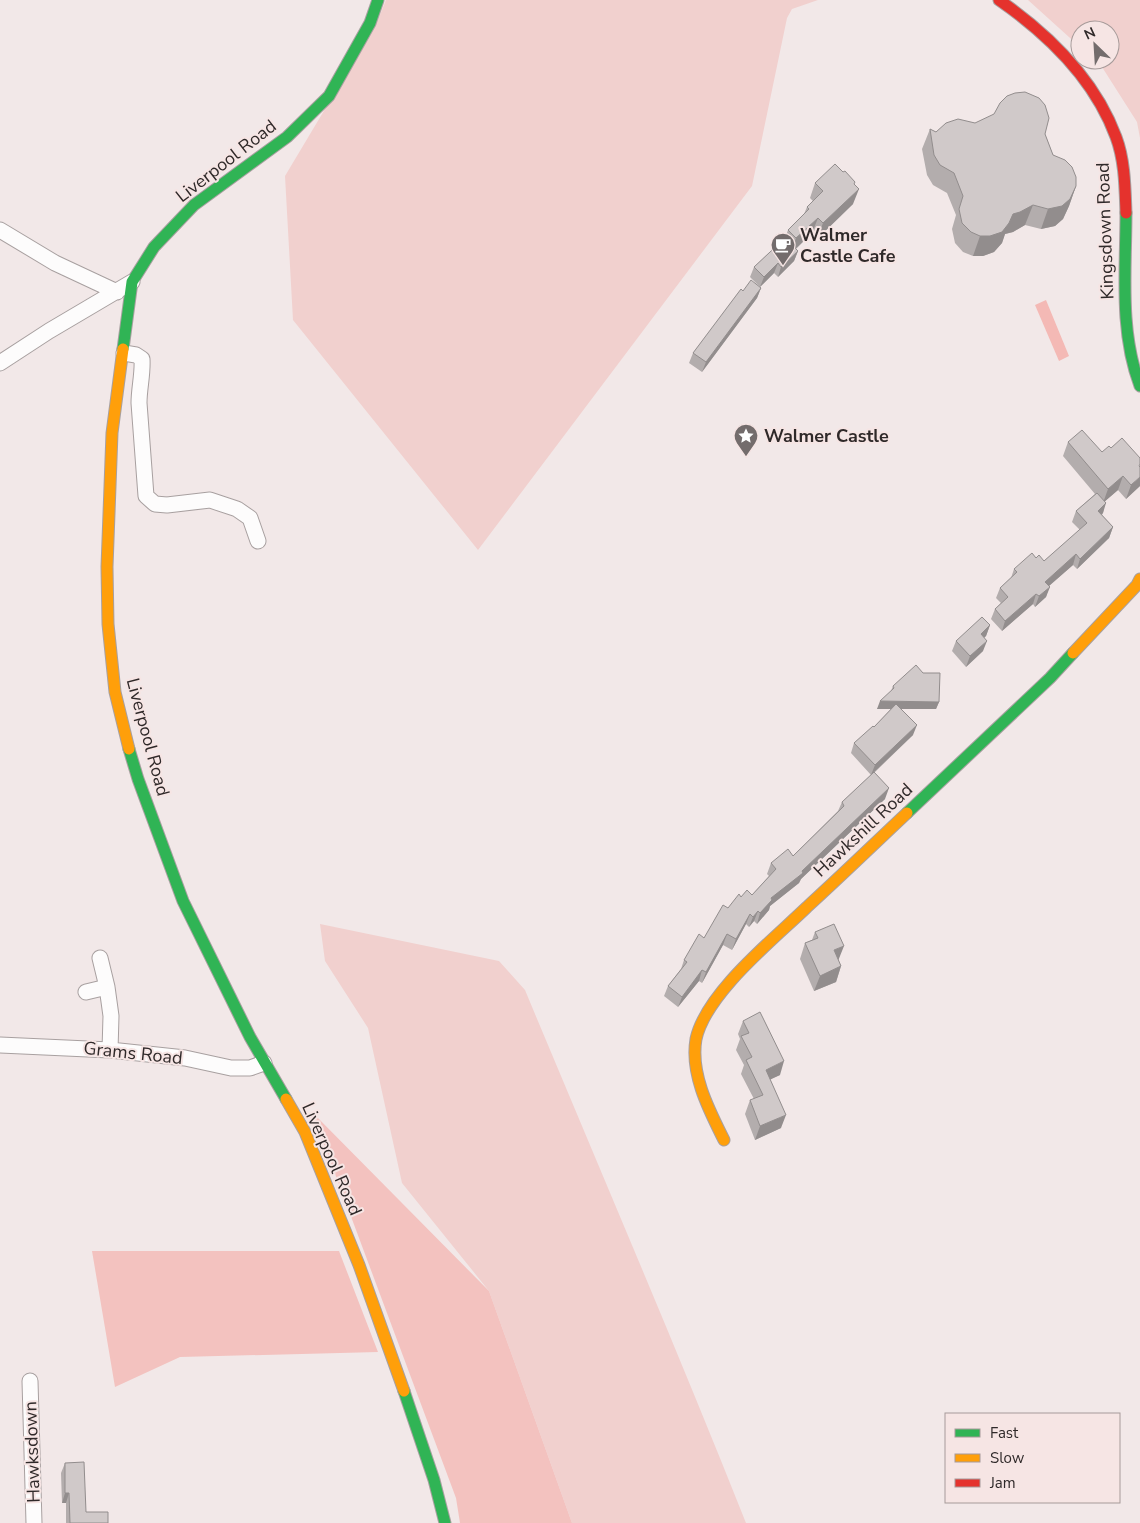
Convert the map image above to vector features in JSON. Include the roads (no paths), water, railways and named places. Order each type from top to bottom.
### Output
[{"type":"street","name":"Liverpool Road","points":[[378,0],[370,23],[329,96],[287,137],[194,205],[154,247],[132,282],[112,433],[107,567],[108,624],[115,692],[138,779],[183,901],[264,1063],[305,1132],[359,1265],[434,1480],[445,1523]]},
{"type":"street","name":"Kingsdown Road","points":[[999,0],[1012,8],[1041,32],[1091,88],[1116,135],[1122,160],[1124,184],[1126,313],[1135,376],[1140,386]]},
{"type":"street","points":[[0,230],[54,263],[117,292]]},
{"type":"street","points":[[0,363],[49,331],[132,282]]},
{"type":"street","points":[[124,353],[136,355],[142,359],[139,403],[146,496],[155,504],[210,500],[237,509],[250,518],[258,540]]},
{"type":"street","name":"Hawkshill Road","points":[[724,1140],[706,1103],[696,1070],[696,1042],[701,1026],[731,979],[1050,678],[1137,585],[1140,579]]},
{"type":"street","points":[[100,958],[111,1016],[110,1050]]},
{"type":"street","points":[[86,992],[107,987]]},
{"type":"street","name":"Grams Road","points":[[0,1045],[110,1050],[185,1058],[231,1068],[250,1068],[264,1063]]},
{"type":"street","name":"Hawksdown","points":[[30,1382],[34,1523]]},
{"type":"place","name":"Walmer Castle Cafe","points":[[783,266]]},
{"type":"place","name":"Walmer Castle","points":[[746,457]]}]
